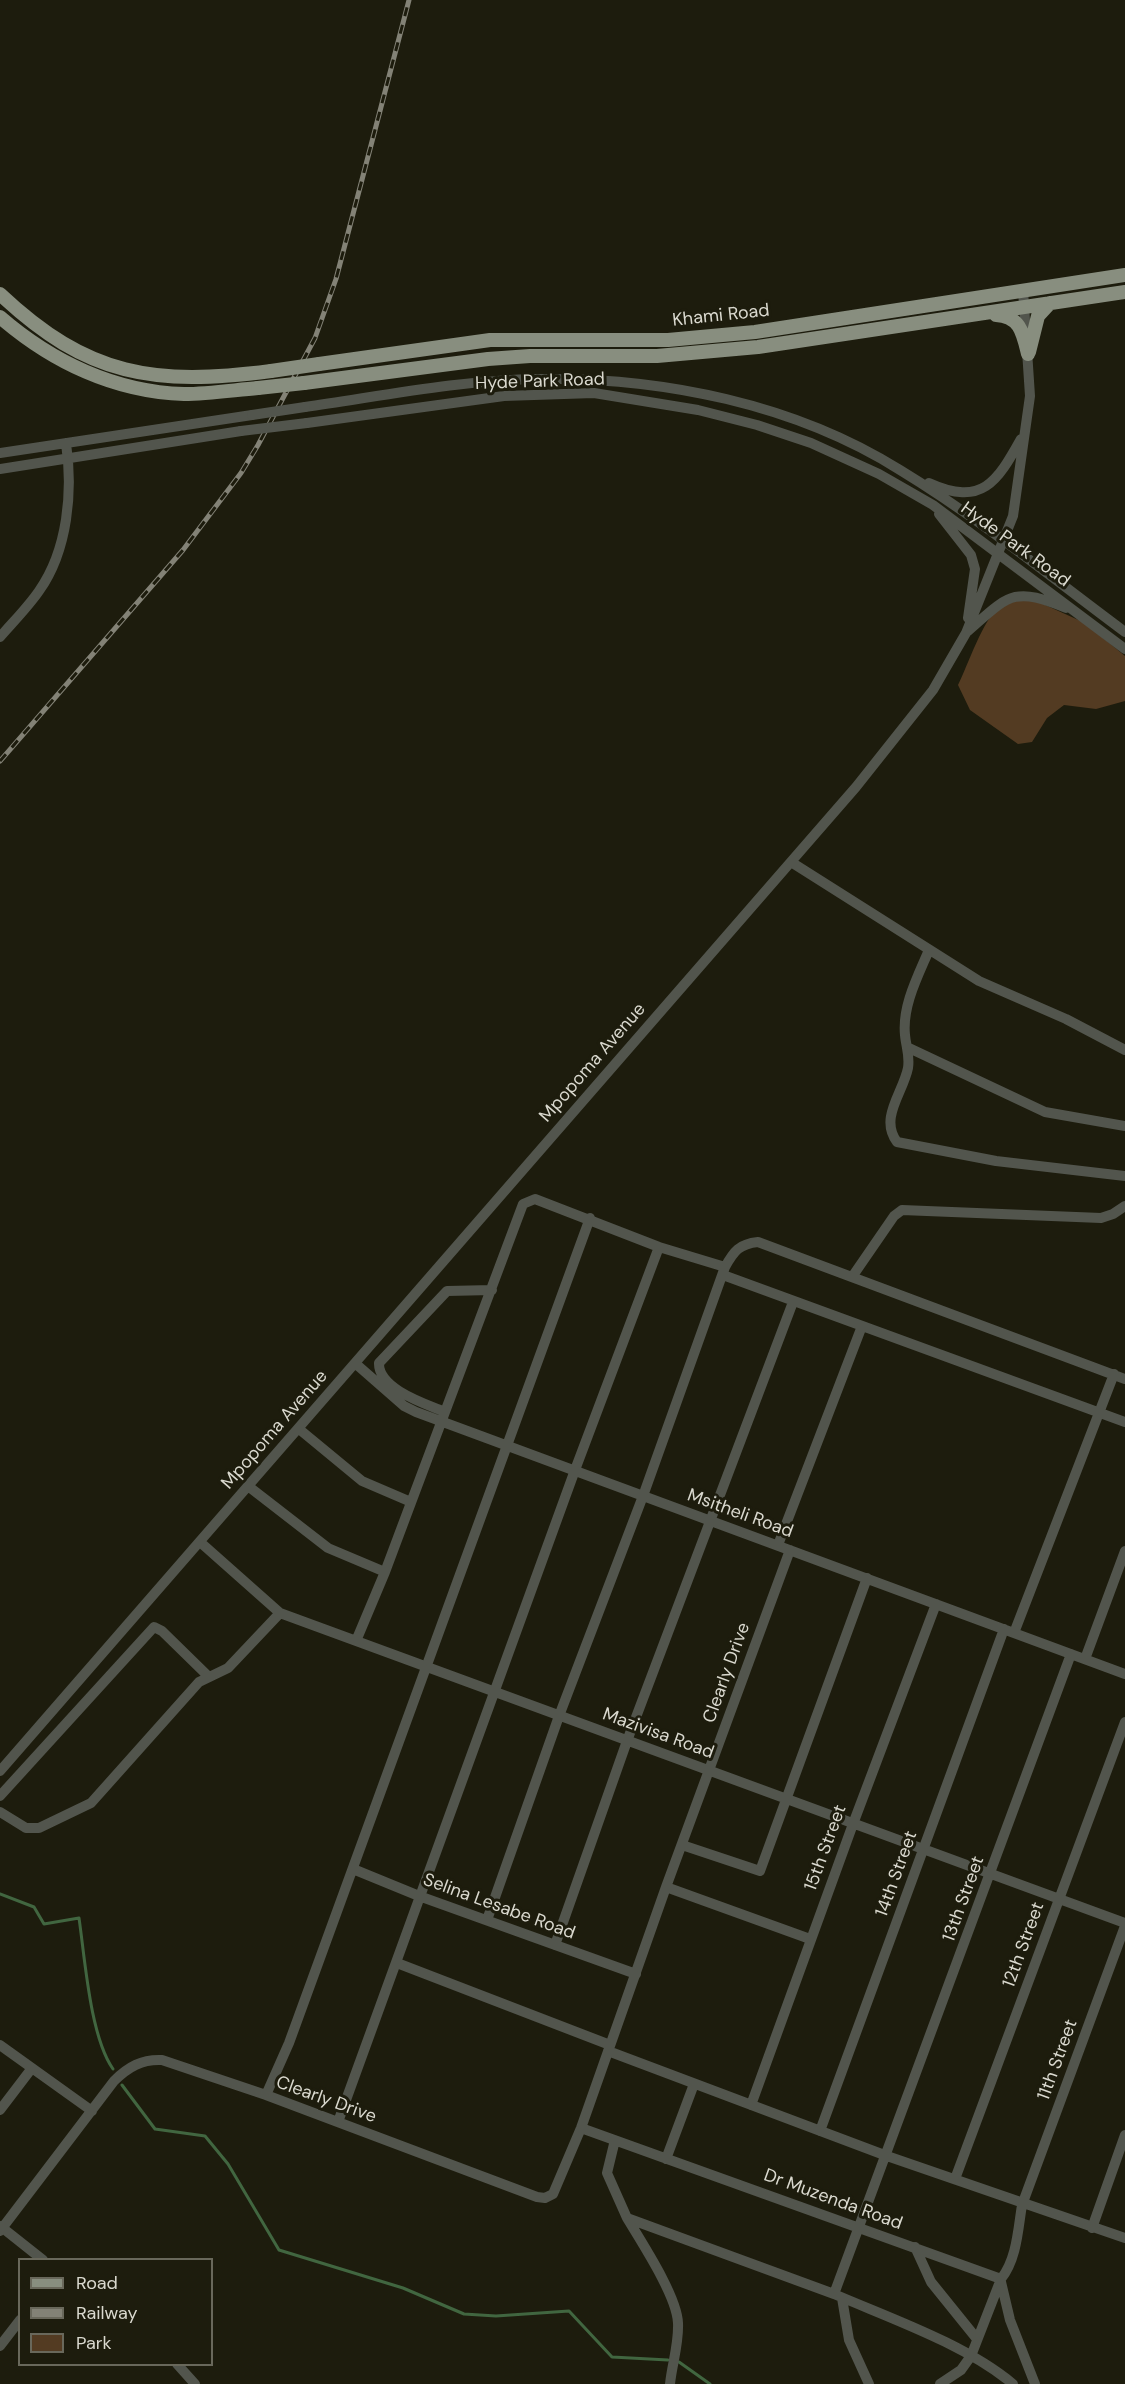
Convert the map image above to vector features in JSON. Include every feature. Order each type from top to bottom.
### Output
[{"type":"main road","name":"Khami Road","points":[[0,294],[48,334],[82,354],[121,369],[188,379],[272,371],[490,340],[668,340],[755,332],[1125,275]]},
{"type":"main road","points":[[0,317],[24,338],[56,358],[127,385],[186,394],[304,383],[488,358],[657,356],[758,347],[1125,292]]},
{"type":"main road","points":[[1028,354],[1038,316],[1050,303]]},
{"type":"main road","points":[[983,314],[1013,318],[1023,332],[1028,354]]},
{"type":"street","name":"Mpopoma Avenue","points":[[0,1771],[470,1234],[592,1088],[856,787],[933,690],[966,633],[1013,516],[1030,396],[1026,306],[1023,290]]},
{"type":"street","name":"Hyde Park Road","points":[[0,453],[503,380],[574,379],[661,386],[756,408],[814,426],[899,469],[1003,541],[1125,632]]},
{"type":"street","name":"Hyde Park Road","points":[[0,469],[241,431],[504,396],[594,393],[634,398],[727,417],[811,443],[879,474],[933,505],[1125,649]]},
{"type":"street","points":[[899,469],[945,490],[958,492],[990,485],[999,478],[1024,432]]},
{"type":"street","points":[[0,637],[40,590],[53,566],[62,537],[67,506],[66,442]]},
{"type":"street","points":[[933,505],[971,555],[975,569],[966,633]]},
{"type":"street","points":[[966,633],[1000,602],[1017,595],[1033,595],[1082,615]]},
{"type":"street","points":[[791,862],[979,981],[1066,1019],[1125,1050]]},
{"type":"street","points":[[929,950],[911,994],[907,1012],[905,1036],[909,1048],[908,1068],[890,1119],[891,1134],[897,1142],[996,1161],[1125,1176]]},
{"type":"street","points":[[909,1048],[1045,1112],[1125,1126]]},
{"type":"street","points":[[356,1641],[385,1572],[523,1204],[535,1199],[590,1218],[724,1271],[794,1302],[1125,1422]]},
{"type":"street","points":[[852,1277],[894,1216],[902,1210],[1101,1218],[1125,1206]]},
{"type":"street","points":[[266,2095],[289,2043],[590,1218]]},
{"type":"street","points":[[487,1920],[559,1716],[643,1496],[724,1271],[735,1249],[758,1242],[1120,1377]]},
{"type":"street","points":[[338,2122],[575,1470],[659,1247]]},
{"type":"street","points":[[443,1417],[404,1395],[381,1374],[379,1363],[447,1291],[492,1290]]},
{"type":"street","points":[[555,1945],[627,1741],[794,1302]]},
{"type":"street","points":[[778,1545],[862,1326]]},
{"type":"street","name":"Msitheli Road","points":[[356,1364],[404,1406],[443,1417],[507,1445],[1125,1674]]},
{"type":"street","name":"14th Street","points":[[820,2131],[924,1849],[1009,1631],[1099,1413],[1120,1377]]},
{"type":"street","points":[[299,1429],[362,1481],[411,1502]]},
{"type":"street","points":[[248,1486],[328,1548],[385,1572]]},
{"type":"street","name":"Mazivisa Road","points":[[200,1542],[280,1613],[1125,1925]]},
{"type":"street","name":"Clearly Drive","points":[[1,2228],[124,2070],[148,2060],[162,2060],[266,2095],[545,2198],[553,2194],[581,2128],[708,1770],[790,1550]]},
{"type":"street","points":[[1085,1659],[1125,1551]]},
{"type":"street","points":[[682,1845],[760,1871],[867,1578]]},
{"type":"street","name":"15th Street","points":[[751,2105],[810,1939],[936,1604]]},
{"type":"street","points":[[0,1812],[26,1828],[39,1828],[91,1803],[199,1682],[228,1668],[280,1613]]},
{"type":"street","points":[[0,1796],[154,1627],[162,1631],[208,1676]]},
{"type":"street","name":"13th Street","points":[[838,2296],[859,2227],[1071,1654]]},
{"type":"street","name":"12th Street","points":[[955,2179],[1125,1722]]},
{"type":"street","name":"Selina Lesabe Road","points":[[353,1869],[419,1896],[636,1974]]},
{"type":"street","points":[[666,1887],[810,1939]]},
{"type":"street","name":"11th Street","points":[[1022,2205],[1125,1925]]},
{"type":"street","points":[[397,1963],[609,2048],[694,2085],[1022,2205],[1125,2238]]},
{"type":"street","points":[[0,2045],[92,2112]]},
{"type":"street","points":[[0,2110],[32,2068]]},
{"type":"street","points":[[666,2159],[694,2085]]},
{"type":"street","name":"Dr Muzenda Road","points":[[581,2128],[1001,2279]]},
{"type":"street","points":[[1092,2228],[1125,2135]]},
{"type":"street","points":[[615,2140],[607,2173],[627,2218],[677,2312],[678,2332],[670,2384]]},
{"type":"street","points":[[940,2384],[961,2370],[971,2356],[1001,2279],[1010,2265],[1022,2205]]},
{"type":"street","points":[[627,2218],[838,2296],[989,2364],[1013,2384]]},
{"type":"street","points":[[1,2228],[42,2258]]},
{"type":"street","points":[[915,2247],[931,2282],[977,2339]]},
{"type":"street","points":[[1001,2279],[1010,2320],[1035,2384]]},
{"type":"street","points":[[838,2296],[849,2340],[869,2384]]},
{"type":"street","points":[[0,2346],[18,2323]]},
{"type":"street","points":[[179,2366],[195,2384]]},
{"type":"green space","points":[[1032,599],[1085,623],[1125,656],[1125,701],[1096,709],[1064,705],[1047,718],[1032,742],[1018,744],[970,710],[958,685],[982,631],[994,612],[1007,603]]},
{"type":"waterway","points":[[0,1894],[34,1907],[44,1924],[79,1918],[94,2018],[105,2055],[113,2069]]},
{"type":"waterway","points":[[122,2085],[155,2129],[205,2136],[228,2164],[279,2250],[403,2288],[464,2314],[496,2316],[569,2311],[612,2357],[668,2360]]},
{"type":"waterway","points":[[679,2362],[710,2384]]},
{"type":"railway","points":[[0,761],[183,550],[241,473],[258,445],[315,338],[336,279],[409,0]]}]
